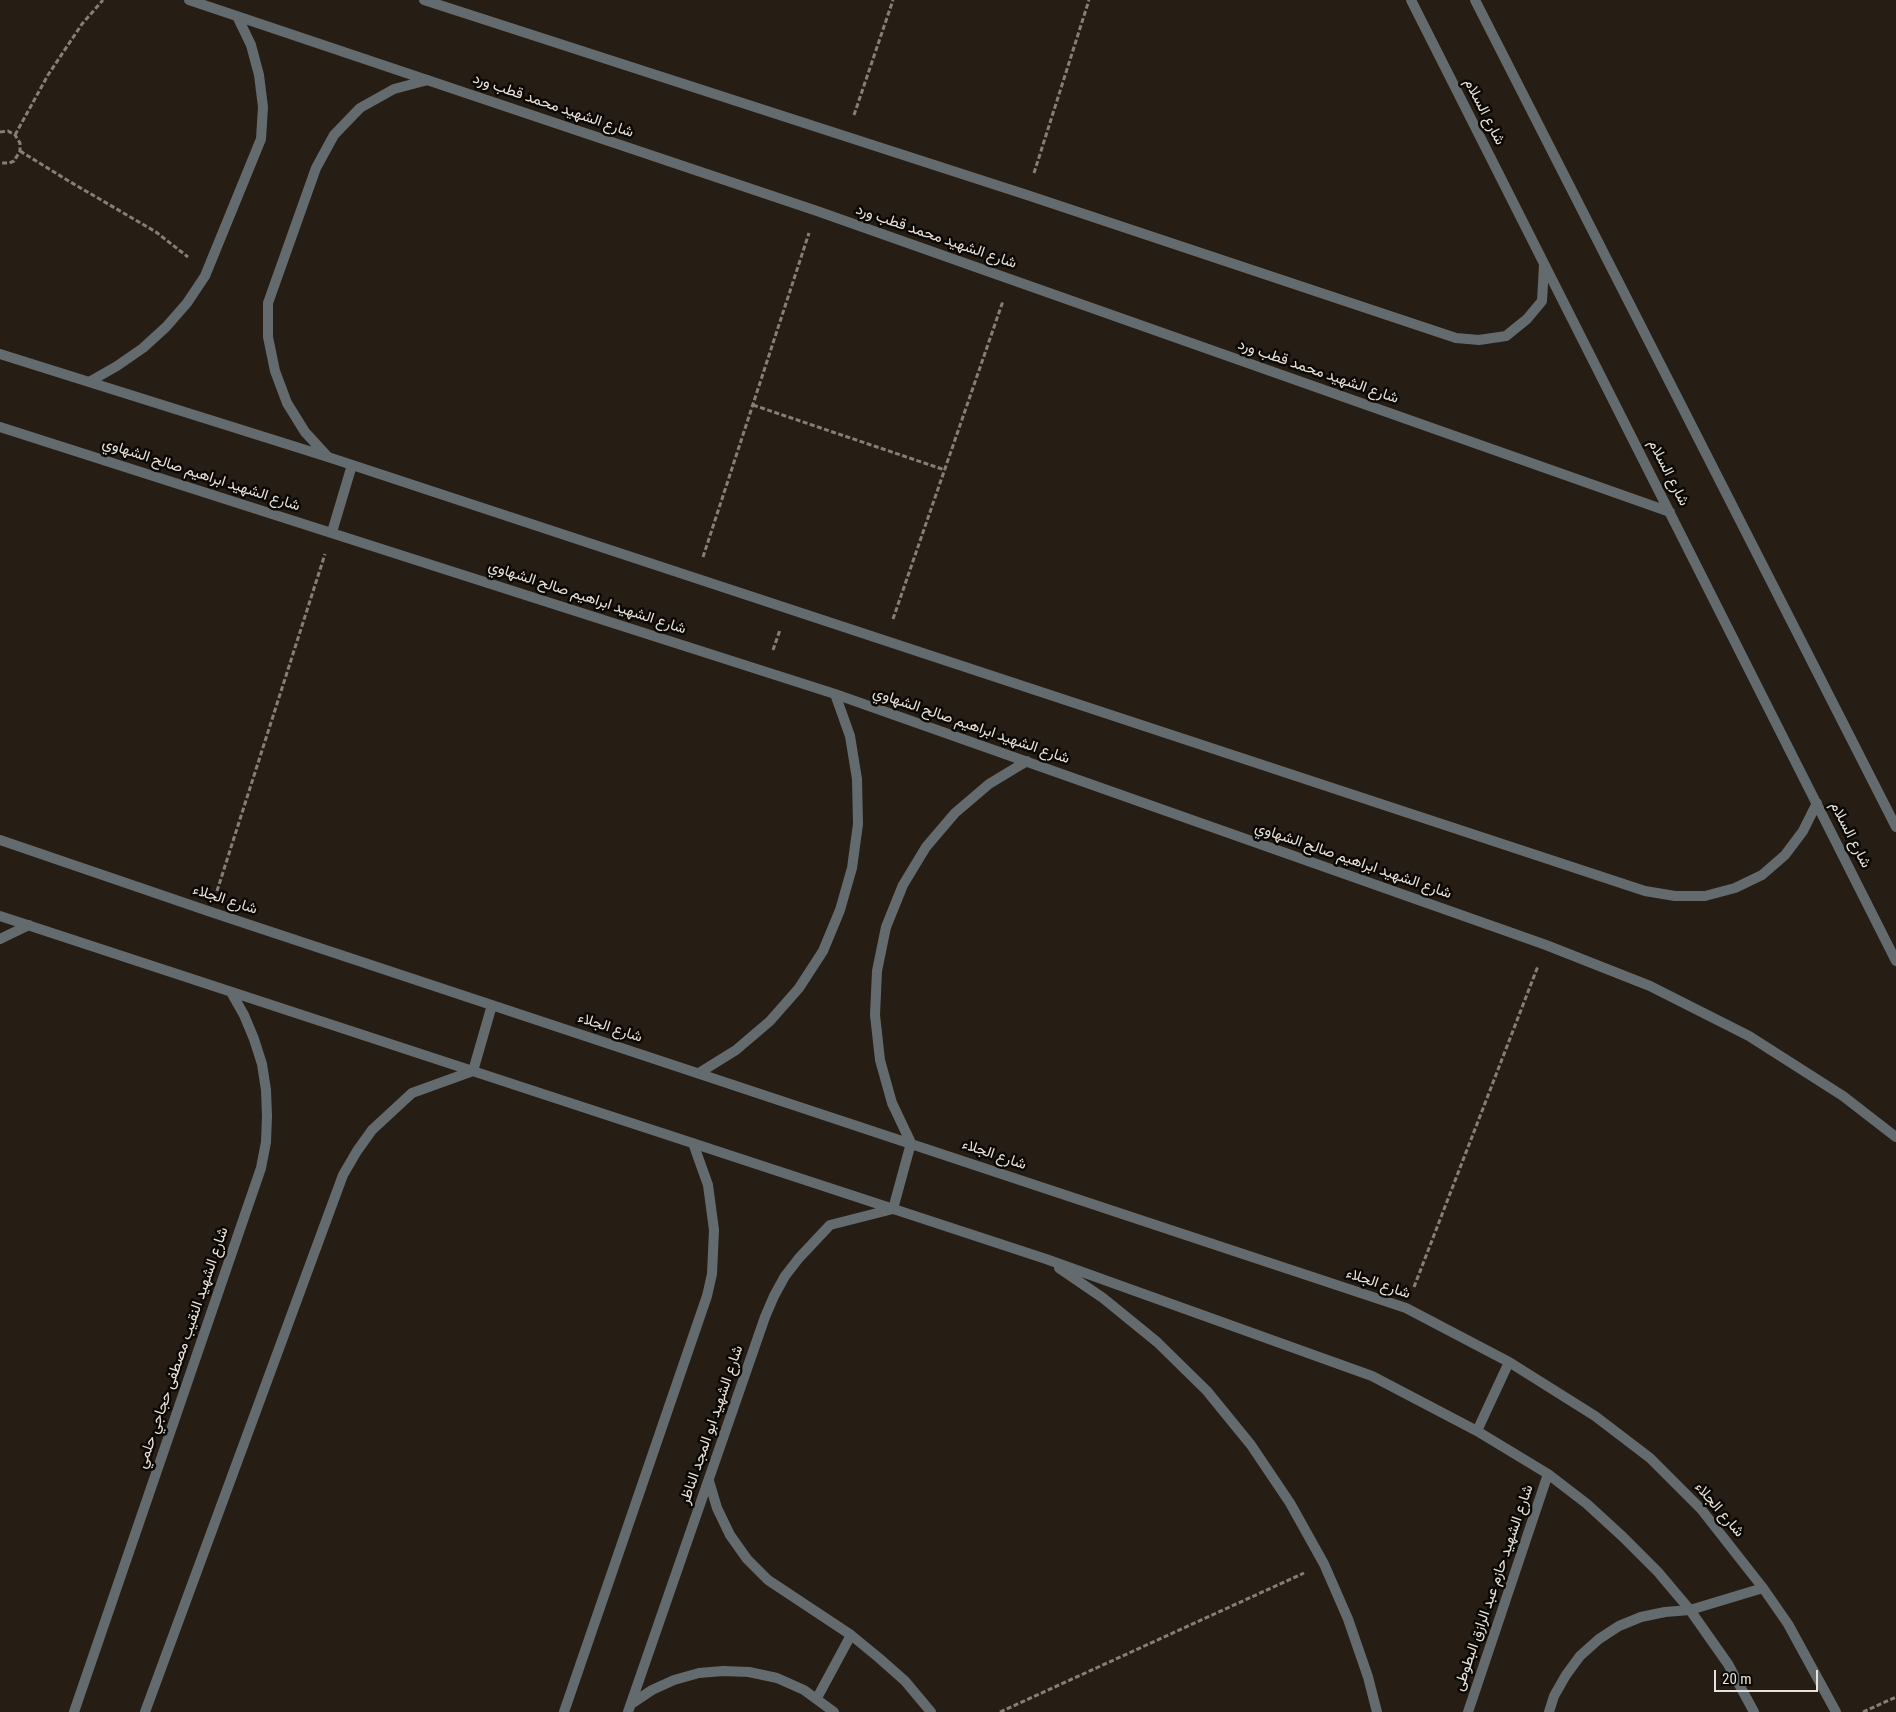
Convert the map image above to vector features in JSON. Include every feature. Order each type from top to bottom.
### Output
[{"type":"street","name":"شارع الشهيد محمد قطب ورد","points":[[189,0],[816,211],[1670,512]]},
{"type":"street","points":[[424,0],[1027,195],[1456,338],[1479,340],[1506,336],[1527,319],[1542,301],[1544,265]]},
{"type":"street","name":"شارع السلام","points":[[1411,0],[1896,961]]},
{"type":"street","points":[[1474,0],[1896,827]]},
{"type":"street","points":[[89,382],[143,348],[177,315],[205,276],[260,139],[263,107],[259,75],[251,45],[237,16]]},
{"type":"street","points":[[328,457],[305,432],[287,403],[275,371],[268,337],[268,303],[316,168],[334,135],[360,108],[394,89],[430,80]]},
{"type":"street","points":[[0,354],[328,457],[1645,891],[1675,896],[1705,896],[1735,888],[1762,875],[1785,855],[1803,831],[1817,803]]},
{"type":"street","name":"شارع الشهيد ابراهيم صالح الشهاوي","points":[[0,426],[835,694],[1546,945],[1650,986],[1749,1036],[1843,1096],[1896,1137]]},
{"type":"street","points":[[332,532],[352,465]]},
{"type":"street","points":[[699,1073],[736,1050],[770,1021],[799,988],[823,951],[840,910],[852,868],[858,824],[857,779],[850,736],[835,694]]},
{"type":"street","points":[[893,1209],[911,1143],[892,1103],[880,1060],[875,1015],[877,971],[886,927],[903,885],[926,847],[954,814],[989,784],[1027,762]]},
{"type":"street","name":"شارع الجلاء","points":[[0,840],[211,912],[1406,1308],[1509,1362],[1595,1416],[1650,1458],[1701,1509],[1763,1588],[1788,1624],[1836,1712]]},
{"type":"street","points":[[0,916],[1046,1259],[1372,1376],[1477,1430],[1548,1474],[1587,1504],[1658,1572],[1690,1610],[1728,1664],[1754,1712]]},
{"type":"street","points":[[0,939],[29,925]]},
{"type":"street","name":"شارع الشهيد النقيب مصطفى حجاجي حلمي","points":[[74,1712],[261,1168],[266,1142],[267,1116],[263,1072],[254,1039],[244,1015],[231,992]]},
{"type":"street","points":[[473,1071],[492,1005]]},
{"type":"street","points":[[145,1712],[343,1175],[372,1130],[412,1093],[473,1071]]},
{"type":"street","points":[[564,1712],[707,1296],[712,1274],[714,1230],[708,1185],[693,1143]]},
{"type":"street","name":"شارع الشهيد ابو المجد الناظر","points":[[630,1708],[765,1317],[785,1276],[830,1225],[893,1209]]},
{"type":"street","points":[[1046,1259],[1104,1298],[1157,1342],[1207,1391],[1251,1445],[1290,1503],[1324,1564],[1348,1620],[1368,1677],[1377,1712]]},
{"type":"street","points":[[1477,1430],[1509,1362]]},
{"type":"street","name":"شارع الشهيد حازم عبد الرازق البطوطى","points":[[1468,1712],[1548,1474]]},
{"type":"street","points":[[708,1480],[717,1508],[730,1535],[747,1559],[768,1580],[851,1635],[905,1681],[931,1712]]},
{"type":"street","points":[[1549,1712],[1554,1696],[1580,1656],[1619,1626],[1642,1617],[1665,1612],[1690,1610],[1763,1588]]},
{"type":"street","points":[[817,1698],[851,1635]]},
{"type":"street","points":[[630,1708],[652,1690],[674,1680],[723,1671],[749,1672],[777,1678],[804,1690],[834,1712]]},
{"type":"path","points":[[16,135],[48,75],[82,24],[103,0]]},
{"type":"path","points":[[847,137],[893,0]]},
{"type":"path","points":[[1027,195],[1089,0]]},
{"type":"path","points":[[0,132],[16,135],[20,143],[20,151],[14,161],[0,163]]},
{"type":"path","points":[[20,151],[156,232],[183,252],[205,276]]},
{"type":"path","points":[[696,578],[816,211]]},
{"type":"path","points":[[885,641],[1010,279]]},
{"type":"path","points":[[753,404],[945,470]]},
{"type":"path","points":[[211,912],[332,532]]},
{"type":"path","points":[[766,671],[788,608]]},
{"type":"path","points":[[1406,1308],[1546,945]]},
{"type":"path","points":[[1000,1712],[1324,1564]]},
{"type":"path","points":[[1863,1712],[1896,1697]]}]
